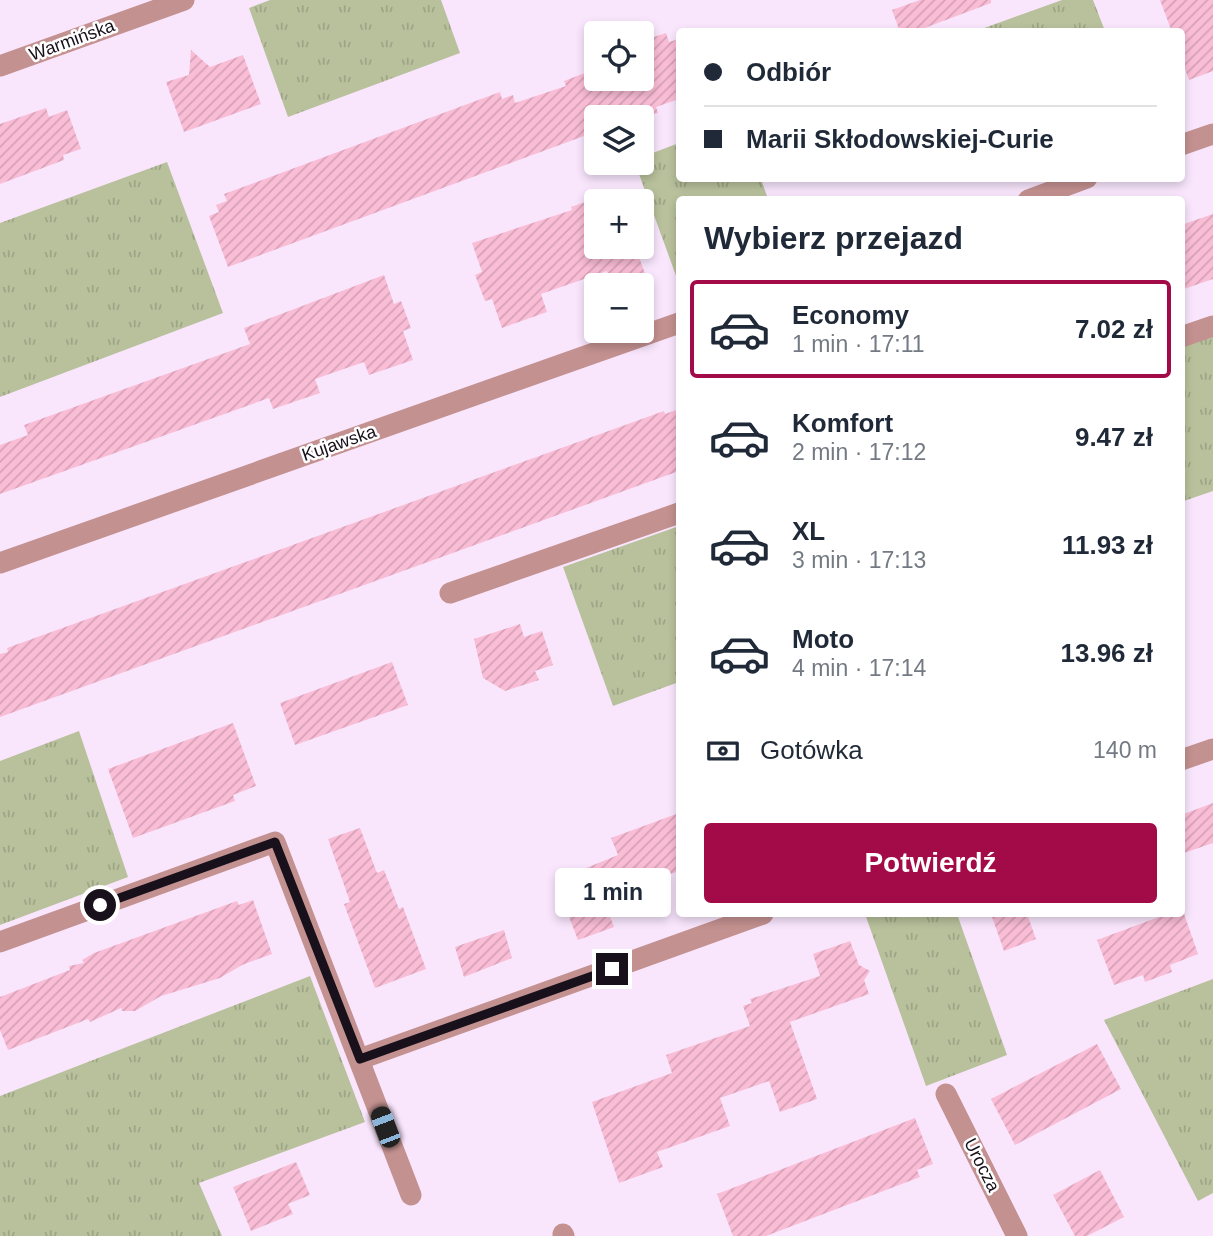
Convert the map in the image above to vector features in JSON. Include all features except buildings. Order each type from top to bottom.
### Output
[{"type":"street","name":"Warmińska","points":[[0,66],[184,0]]},
{"type":"street","points":[[1185,144],[1213,134]]},
{"type":"street","points":[[1039,196],[1076,182]]},
{"type":"street","name":"Kujawska","points":[[0,563],[676,324]]},
{"type":"street","points":[[1185,336],[1213,326]]},
{"type":"street","points":[[450,593],[676,514]]},
{"type":"street","points":[[1185,759],[1213,749]]},
{"type":"street","points":[[0,942],[275,842],[411,1195]]},
{"type":"street","points":[[360,1059],[755,917]]},
{"type":"street","name":"Urocza","points":[[946,1094],[1017,1236]]},
{"type":"green space","points":[[270,0],[441,0],[460,53],[288,117],[249,8]]},
{"type":"green space","points":[[1062,0],[1093,0],[1104,28],[984,28]]},
{"type":"green space","points":[[676,144],[676,182],[762,182],[767,196],[676,196],[676,276],[654,215],[654,189],[644,189],[639,175],[654,175],[654,152]]},
{"type":"green space","points":[[167,162],[223,313],[0,397],[0,223]]},
{"type":"green space","points":[[1213,335],[1213,491],[1185,501],[1185,346]]},
{"type":"green space","points":[[676,527],[676,683],[613,706],[563,567]]},
{"type":"green space","points":[[79,731],[128,877],[0,925],[0,761]]},
{"type":"green space","points":[[866,917],[958,917],[1007,1055],[926,1086]]},
{"type":"green space","points":[[310,976],[365,1122],[199,1183],[222,1236],[0,1236],[0,1096]]},
{"type":"green space","points":[[1213,979],[1213,1193],[1198,1201],[1104,1020]]},
{"type":"route","points":[[100,905],[275,842],[360,1059],[612,969]]}]
